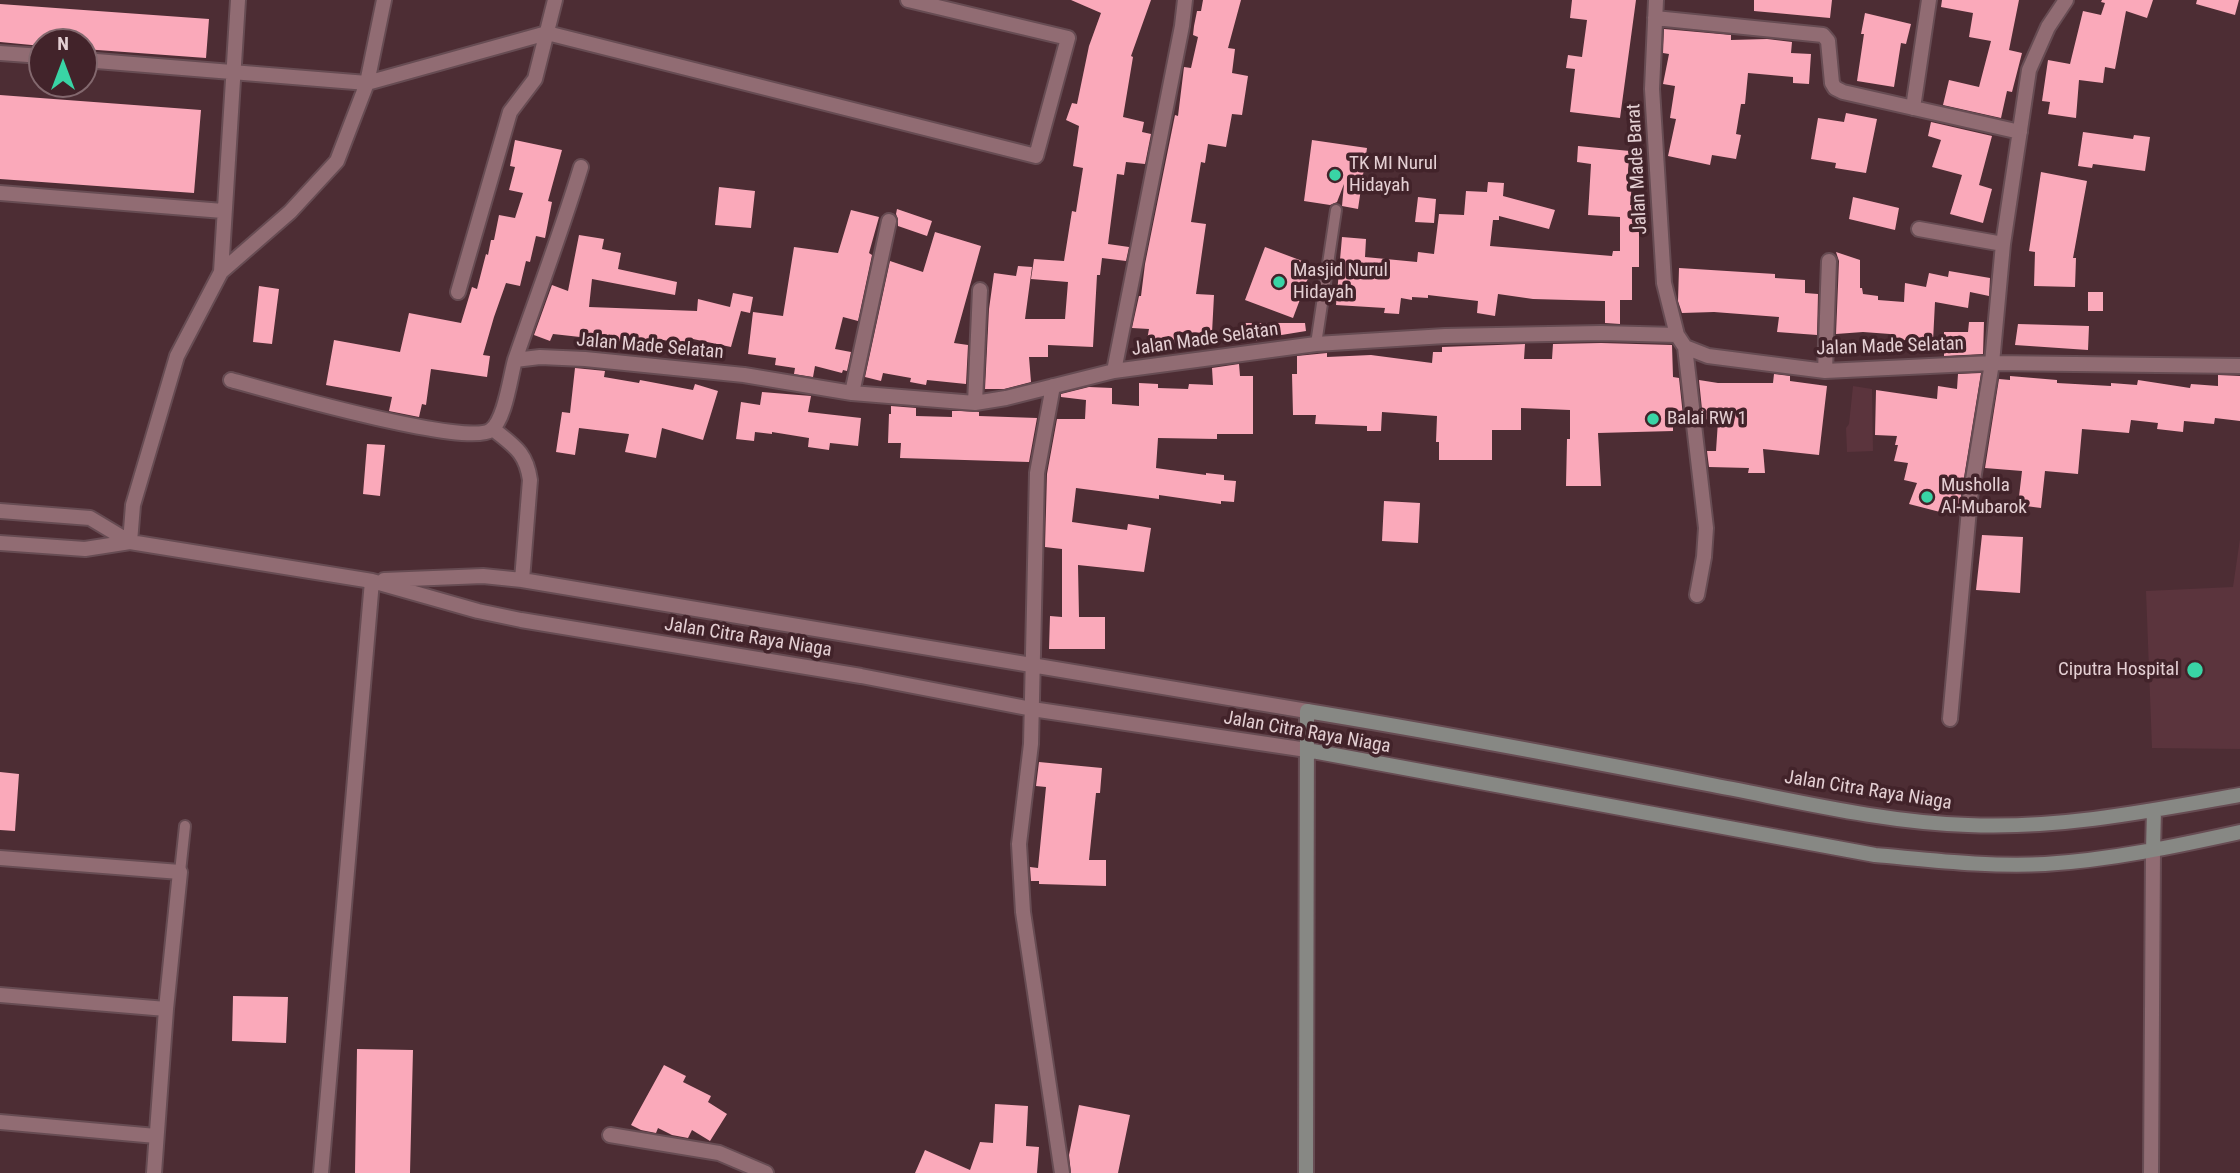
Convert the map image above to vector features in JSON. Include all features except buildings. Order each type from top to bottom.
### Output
[{"type":"street","points":[[130,542],[133,505],[177,356],[221,272],[238,0]]},
{"type":"street","points":[[221,272],[290,212],[337,161],[367,83],[384,0]]},
{"type":"street","points":[[458,292],[510,112],[535,79],[555,0]]},
{"type":"street","points":[[98,61],[367,83],[547,33],[1036,156],[1068,38],[908,0]]},
{"type":"street","points":[[1114,371],[1185,0]]},
{"type":"street","name":"Jalan Made Barat","points":[[1656,0],[1652,89],[1664,283],[1681,341],[1706,528],[1697,595]]},
{"type":"street","points":[[1913,108],[1928,0]]},
{"type":"street","points":[[1950,719],[1970,498],[1992,363],[2003,244],[2020,132],[2033,59],[2048,27],[2066,0]]},
{"type":"street","points":[[1655,18],[1823,35],[1828,41],[1831,76],[1835,88],[1843,92],[2020,132]]},
{"type":"street","points":[[0,53],[28,55]]},
{"type":"street","points":[[231,380],[326,407],[453,432],[481,434],[493,429],[501,415],[515,360],[540,285],[550,265],[580,167]]},
{"type":"street","points":[[0,193],[223,211]]},
{"type":"street","points":[[852,393],[889,221]]},
{"type":"street","points":[[1919,229],[2003,244]]},
{"type":"street","points":[[1825,371],[1829,261]]},
{"type":"street","points":[[975,403],[980,290]]},
{"type":"street","name":"Jalan Made Selatan","points":[[515,360],[540,357],[584,359],[744,375],[852,393],[975,403],[1114,371],[1315,344],[1458,336],[1601,333],[1681,341],[1708,356],[1825,371],[1992,363],[2240,366]]},
{"type":"street","points":[[1053,386],[1037,473],[1032,709],[1019,858],[1023,912],[1062,1173]]},
{"type":"street","points":[[493,429],[522,453],[528,466],[530,480],[522,580]]},
{"type":"street","name":"Jalan Citra Raya Niaga","points":[[0,511],[90,519],[130,542]]},
{"type":"street","name":"Jalan Citra Raya Niaga","points":[[0,543],[85,549],[130,542],[372,581],[478,611],[521,620],[861,676],[1032,709],[1307,750],[1875,855],[1965,864],[2046,864],[2153,850],[2240,832]]},
{"type":"street","name":"Jalan Citra Raya Niaga","points":[[372,581],[483,576],[522,580],[1456,736],[1883,817],[1968,825],[2045,825],[2240,795]]},
{"type":"street","points":[[321,1173],[372,581]]},
{"type":"street","points":[[1306,1173],[1307,711]]},
{"type":"street","points":[[2151,1173],[2154,810]]},
{"type":"street","points":[[0,858],[180,872],[166,1009],[154,1173]]},
{"type":"street","points":[[0,995],[166,1009]]},
{"type":"street","points":[[0,1122],[156,1136]]},
{"type":"street","points":[[610,1135],[719,1153],[766,1173]]},
{"type":"lane","points":[[1315,344],[1336,210]]},
{"type":"lane","points":[[180,872],[185,826]]},
{"type":"shaded area","points":[[1853,386],[1872,389],[1873,451],[1847,452],[1846,428],[1849,424]]},
{"type":"shaded area","name":"Ciputra Hospital","points":[[2240,539],[2240,749],[2152,748],[2146,591],[2233,587]]},
{"type":"place","name":"TK MI Nurul Hidayah","points":[[1335,175]]},
{"type":"place","name":"Masjid Nurul Hidayah","points":[[1279,282]]},
{"type":"place","name":"Balai RW 1","points":[[1653,419]]},
{"type":"place","name":"Musholla Al-Mubarok","points":[[1927,497]]},
{"type":"place","name":"Ciputra Hospital","points":[[2195,670]]}]
